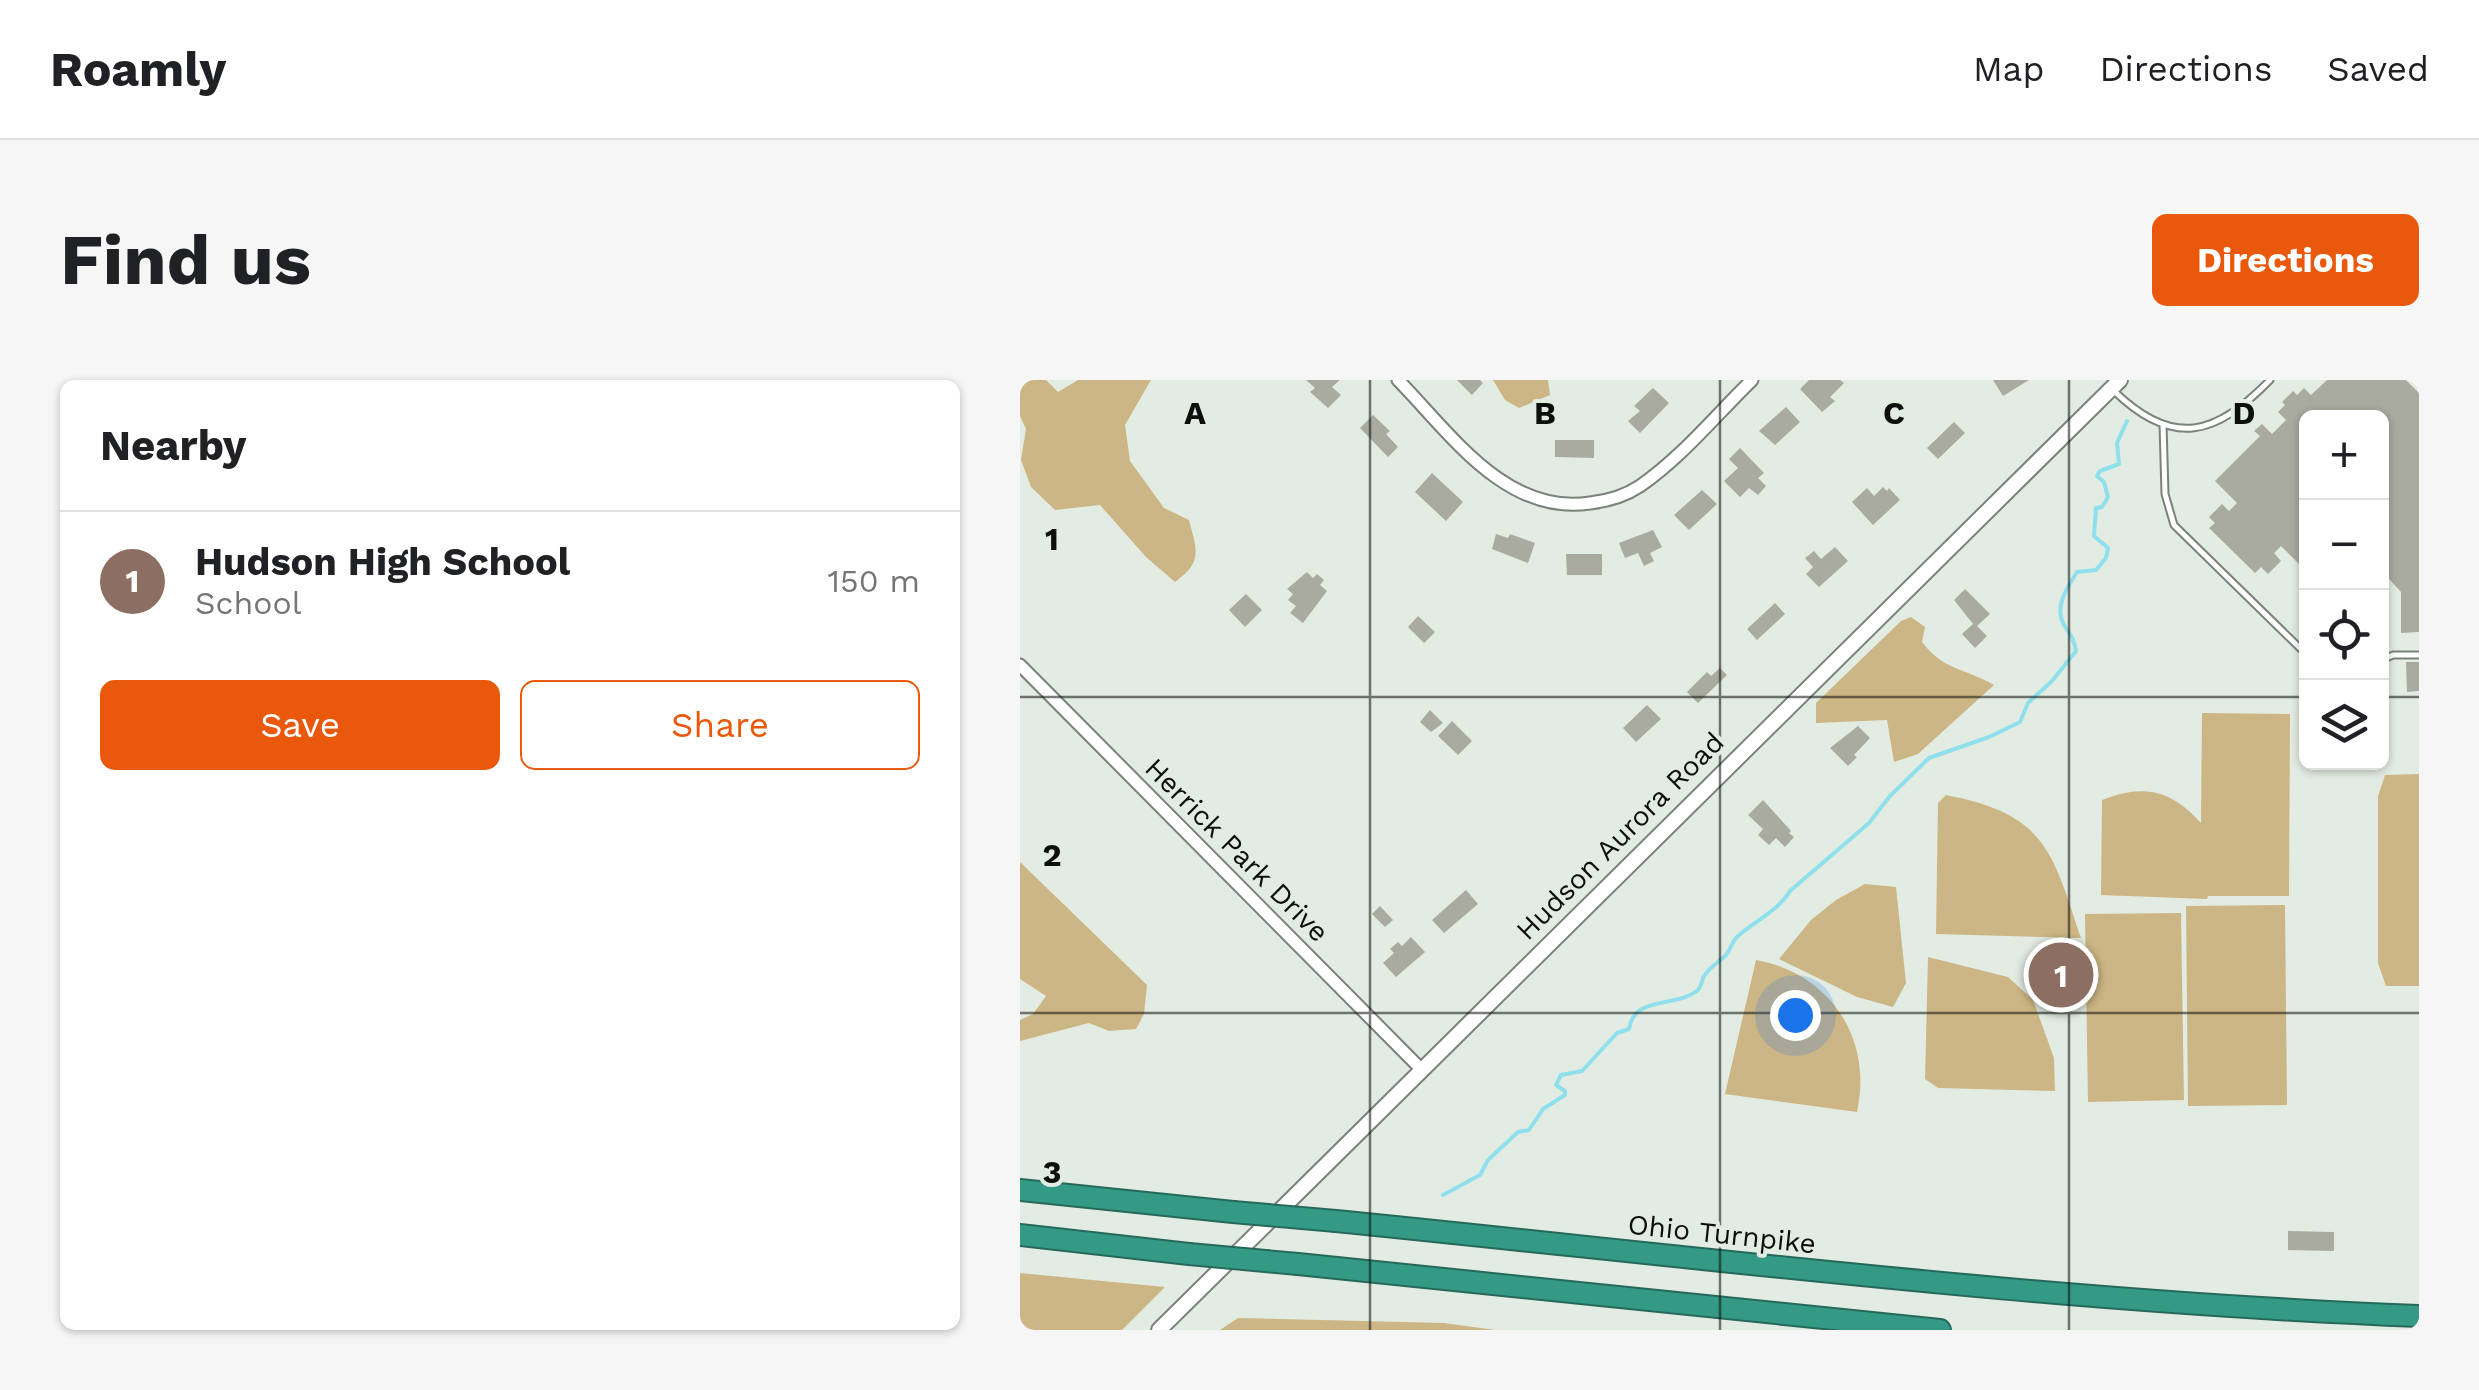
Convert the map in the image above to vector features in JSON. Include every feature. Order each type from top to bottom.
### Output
[{"type":"highway","name":"Ohio Turnpike","points":[[1020,1190],[2164,1304],[2419,1316]]},
{"type":"highway","points":[[1020,1235],[1940,1330]]},
{"type":"street","points":[[1398,380],[1484,468],[1506,484],[1539,500],[1578,505],[1606,501],[1638,488],[1752,380]]},
{"type":"street","name":"Hudson Aurora Road","points":[[1158,1330],[2112,383]]},
{"type":"street","name":"Herrick Park Drive","points":[[1020,665],[1420,1068]]},
{"type":"lane","points":[[2112,383],[2131,407],[2164,424],[2209,425],[2230,416],[2270,380]]},
{"type":"lane","points":[[2164,424],[2165,494],[2174,525],[2299,647]]},
{"type":"lane","points":[[2389,657],[2419,655]]},
{"type":"shaded area","points":[[1020,380],[1046,380],[1058,392],[1078,380],[1151,380],[1125,425],[1130,461],[1164,508],[1189,520],[1196,555],[1184,575],[1175,582],[1146,557],[1100,505],[1055,510],[1031,487],[1021,460],[1026,429],[1020,416]]},
{"type":"shaded area","points":[[1493,380],[1548,380],[1550,395],[1519,408],[1505,400]]},
{"type":"shaded area","points":[[1911,617],[1925,627],[1922,642],[1938,659],[1994,685],[1918,754],[1894,762],[1887,720],[1816,723],[1816,703],[1901,621]]},
{"type":"shaded area","points":[[2202,713],[2290,714],[2289,896],[2207,899],[2101,895],[2102,800],[2132,792],[2157,793],[2179,804],[2201,823]]},
{"type":"shaded area","points":[[2419,774],[2419,986],[2386,986],[2378,963],[2378,796],[2385,775]]},
{"type":"shaded area","points":[[1946,795],[2005,813],[2040,841],[2062,882],[2081,938],[1936,934],[1938,803]]},
{"type":"shaded area","points":[[1020,862],[1147,985],[1144,1014],[1136,1029],[1109,1031],[1089,1023],[1020,1041],[1020,1020],[1033,1014],[1046,996],[1020,979]]},
{"type":"shaded area","points":[[1865,884],[1896,887],[1906,983],[1893,1007],[1857,997],[1779,959],[1811,920]]},
{"type":"shaded area","points":[[2285,905],[2287,1105],[2188,1106],[2186,906]]},
{"type":"shaded area","points":[[2181,913],[2184,1100],[2088,1102],[2085,914]]},
{"type":"shaded area","points":[[1928,957],[2008,977],[2033,1000],[2054,1058],[2055,1091],[1938,1088],[1925,1079]]},
{"type":"shaded area","points":[[1756,960],[1806,979],[1841,1014],[1859,1059],[1857,1112],[1725,1094]]},
{"type":"shaded area","points":[[1020,1273],[1165,1287],[1122,1330],[1020,1330]]},
{"type":"shaded area","points":[[1238,1318],[1444,1323],[1495,1330],[1220,1330]]},
{"type":"building","points":[[1306,380],[1340,380],[1332,387],[1341,395],[1328,408],[1310,392],[1315,388]]},
{"type":"building","points":[[1457,380],[1480,380],[1483,383],[1472,395]]},
{"type":"building","points":[[1809,380],[1844,383],[1830,397],[1835,401],[1822,412],[1800,389]]},
{"type":"building","points":[[1993,380],[2029,380],[2003,396]]},
{"type":"building","points":[[2327,380],[2406,380],[2419,393],[2419,632],[2401,633],[2401,592],[2389,579],[2389,410],[2299,410],[2299,564],[2281,546],[2274,553],[2281,561],[2268,574],[2261,567],[2255,573],[2209,528],[2215,523],[2209,517],[2222,504],[2229,511],[2237,503],[2215,481],[2260,436],[2254,431],[2262,424],[2272,434],[2286,420],[2278,412],[2293,391],[2297,395],[2304,388],[2311,395]]},
{"type":"building","points":[[1653,388],[1669,403],[1640,433],[1628,421],[1640,411],[1634,406]]},
{"type":"building","points":[[1786,407],[1800,422],[1775,445],[1759,431]]},
{"type":"building","points":[[1373,415],[1390,431],[1386,434],[1398,447],[1388,457],[1360,428]]},
{"type":"building","points":[[1954,422],[1965,433],[1938,459],[1927,448]]},
{"type":"building","points":[[1555,440],[1594,440],[1594,458],[1555,457]]},
{"type":"building","points":[[1740,448],[1764,473],[1758,478],[1766,486],[1758,495],[1749,488],[1740,497],[1724,481],[1738,468],[1729,459]]},
{"type":"building","points":[[1432,473],[1463,502],[1446,521],[1415,492]]},
{"type":"building","points":[[1883,487],[1900,500],[1873,525],[1852,502],[1867,488],[1874,496]]},
{"type":"building","points":[[1702,490],[1717,504],[1689,530],[1674,515]]},
{"type":"building","points":[[1653,530],[1662,547],[1650,553],[1654,561],[1644,566],[1638,553],[1625,558],[1619,543]]},
{"type":"building","points":[[1496,534],[1508,538],[1510,534],[1535,543],[1528,563],[1492,549]]},
{"type":"building","points":[[1835,547],[1848,561],[1819,587],[1806,574],[1813,567],[1805,558],[1814,551],[1821,559]]},
{"type":"building","points":[[1566,554],[1602,554],[1602,575],[1567,575]]},
{"type":"building","points":[[1307,572],[1324,580],[1320,585],[1327,591],[1303,623],[1290,613],[1296,606],[1288,600],[1293,594],[1287,589]]},
{"type":"building","points":[[1965,589],[1990,614],[1977,626],[1987,636],[1975,648],[1962,634],[1973,624],[1954,600]]},
{"type":"building","points":[[1246,594],[1262,610],[1245,627],[1229,610]]},
{"type":"building","points":[[1775,603],[1785,614],[1757,640],[1747,629]]},
{"type":"building","points":[[1418,616],[1435,632],[1424,643],[1408,627]]},
{"type":"building","points":[[2406,662],[2419,662],[2419,691],[2407,692]]},
{"type":"building","points":[[1720,668],[1727,675],[1698,703],[1687,692],[1707,672],[1711,676]]},
{"type":"building","points":[[1647,705],[1661,719],[1636,742],[1623,728]]},
{"type":"building","points":[[1430,710],[1443,723],[1431,732],[1420,722]]},
{"type":"building","points":[[1452,721],[1472,741],[1458,755],[1438,736]]},
{"type":"building","points":[[1858,726],[1870,738],[1848,766],[1830,748]]},
{"type":"building","points":[[1763,800],[1794,837],[1785,847],[1776,838],[1769,845],[1758,835],[1763,829],[1748,815]]},
{"type":"building","points":[[1466,890],[1478,904],[1444,933],[1432,920]]},
{"type":"building","points":[[1380,906],[1393,920],[1385,927],[1372,914]]},
{"type":"building","points":[[1411,937],[1425,952],[1396,977],[1383,963],[1394,953],[1390,949],[1398,942],[1402,946]]},
{"type":"building","points":[[2288,1231],[2334,1232],[2334,1251],[2288,1250]]},
{"type":"waterway","points":[[1443,1195],[1480,1175],[1488,1160],[1518,1132],[1529,1130],[1543,1109],[1565,1095],[1556,1085],[1561,1075],[1582,1071],[1617,1033],[1629,1029],[1639,1011],[1698,990],[1704,976],[1726,955],[1736,938],[1773,910],[1869,823],[1929,758],[2020,722],[2028,703],[2076,651],[2062,621],[2061,606],[2077,572],[2096,570],[2106,558],[2108,548],[2094,536],[2096,508],[2102,507],[2108,497],[2104,482],[2097,476],[2119,464],[2117,443],[2127,421]]},
{"type":"place","name":"Hudson High School","points":[[2061,975]]}]
